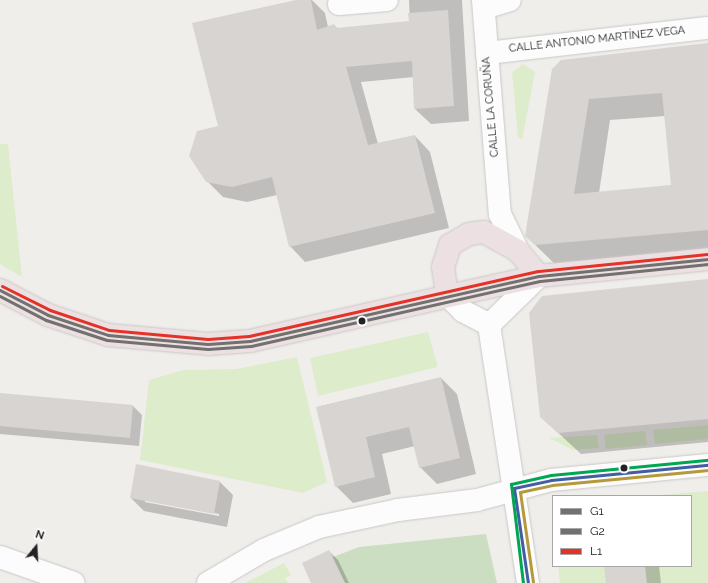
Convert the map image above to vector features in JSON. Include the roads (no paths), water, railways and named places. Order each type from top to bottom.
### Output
[{"type":"highway","points":[[447,295],[442,267],[450,245],[469,234],[484,232],[518,251],[539,276]]},
{"type":"highway","points":[[0,290],[48,315],[108,335],[171,342],[250,341],[447,295],[539,276],[708,259]]},
{"type":"street","points":[[339,4],[387,0]]},
{"type":"street","points":[[484,4],[510,0]]},
{"type":"street","name":"CALLE LA CORUÑA","points":[[484,4],[500,214],[518,251]]},
{"type":"street","name":"CALLE ANTONIO MARTÍNEZ VEGA","points":[[487,53],[708,28]]},
{"type":"street","points":[[484,232],[500,214]]},
{"type":"street","points":[[490,326],[539,276]]},
{"type":"street","points":[[447,295],[464,312],[490,326]]},
{"type":"street","points":[[490,326],[528,583]]},
{"type":"street","points":[[208,582],[264,550],[319,527],[398,510],[477,500],[514,488],[551,480],[708,465]]},
{"type":"street","points":[[0,557],[74,583]]}]
